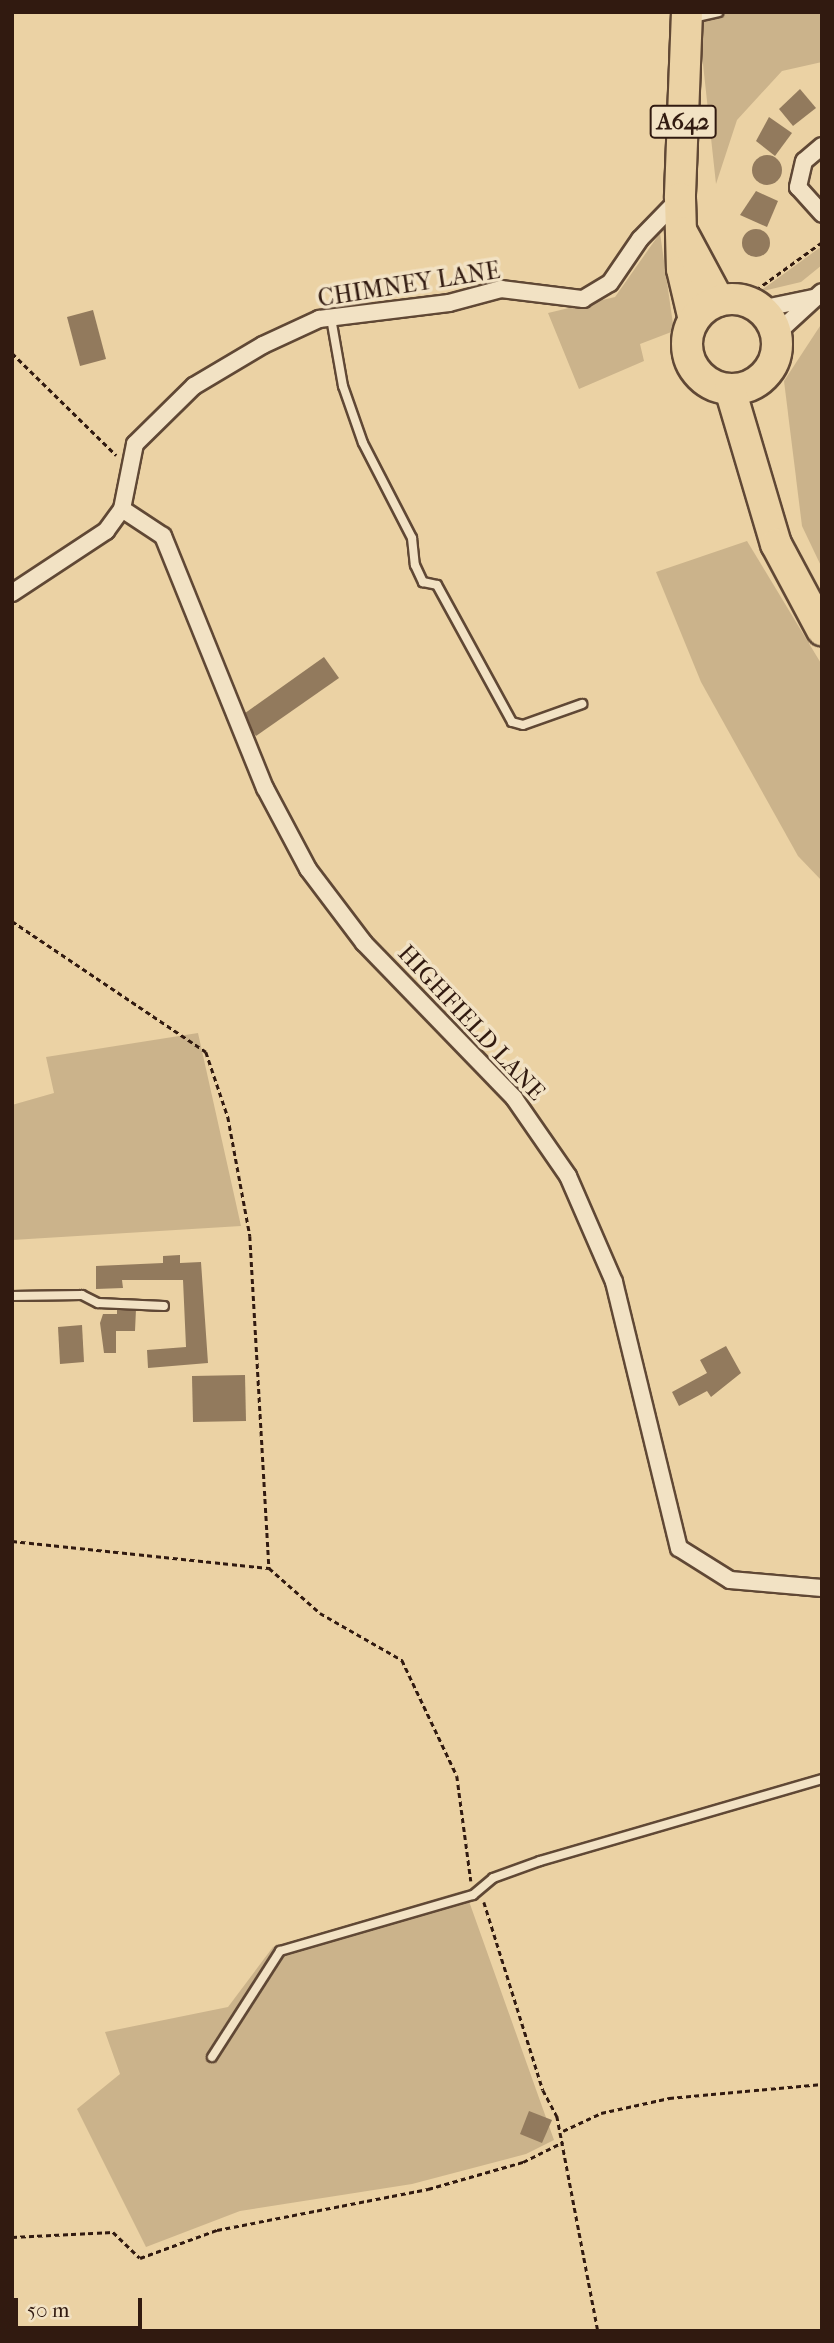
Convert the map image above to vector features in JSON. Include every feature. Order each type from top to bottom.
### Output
[{"type":"highway","name":"A642","points":[[687,15],[680,198],[682,269],[694,320],[689,359],[705,380],[730,389]]},
{"type":"highway","points":[[682,232],[749,311],[775,356],[764,376],[754,456]]},
{"type":"highway","points":[[694,320],[749,311]]},
{"type":"highway","points":[[764,376],[730,389],[754,456],[776,544],[822,630]]},
{"type":"street","points":[[822,146],[804,161],[798,187],[822,214]]},
{"type":"street","name":"CHIMNEY LANE","points":[[122,509],[126,469],[135,444],[194,386],[263,345],[331,318],[449,303],[500,289],[583,299],[610,283],[640,239],[680,198]]},
{"type":"street","points":[[749,311],[817,295]]},
{"type":"street","points":[[749,311],[817,295]]},
{"type":"street","points":[[12,593],[90,545],[122,509]]},
{"type":"street","name":"HIGHFIELD LANE","points":[[122,509],[163,536],[265,788],[307,869],[364,943],[514,1098],[568,1177],[614,1282],[679,1548],[730,1580],[822,1588]]},
{"type":"lane","points":[[687,15],[718,12]]},
{"type":"lane","points":[[331,318],[343,386],[363,443],[412,538],[415,565],[423,582],[437,585],[512,722],[523,725],[582,704]]},
{"type":"lane","points":[[12,1296],[82,1295],[98,1303],[164,1306]]},
{"type":"lane","points":[[212,2056],[280,1951],[473,1895],[493,1878],[540,1861],[822,1779]]},
{"type":"path","points":[[749,311],[822,242]]},
{"type":"path","points":[[12,353],[126,469]]},
{"type":"path","points":[[12,921],[206,1052],[228,1117],[250,1236],[269,1568]]},
{"type":"path","points":[[12,1541],[269,1568],[320,1613],[402,1660],[457,1776],[473,1895],[485,1903],[561,2132],[598,2331]]},
{"type":"path","points":[[561,2132],[601,2113],[669,2098],[822,2084]]},
{"type":"path","points":[[12,2237],[113,2232],[140,2258],[216,2230],[428,2189],[523,2162],[563,2142]]},
{"type":"shaded area","points":[[727,12],[822,12],[822,62],[782,71],[737,120],[716,184],[698,18]]},
{"type":"shaded area","points":[[660,233],[674,331],[640,344],[644,361],[579,389],[548,313],[615,297]]},
{"type":"shaded area","points":[[822,246],[822,265],[801,282],[759,292]]},
{"type":"shaded area","points":[[822,323],[822,568],[802,526],[784,381]]},
{"type":"shaded area","points":[[747,541],[822,665],[822,881],[798,856],[701,682],[656,572]]},
{"type":"shaded area","points":[[198,1033],[241,1226],[12,1240],[12,1105],[54,1093],[46,1057]]},
{"type":"shaded area","points":[[465,1890],[554,2140],[526,2154],[412,2184],[240,2211],[146,2247],[77,2109],[120,2074],[105,2032],[228,2007],[273,1947]]},
{"type":"building","points":[[800,89],[816,108],[793,126],[779,109]]},
{"type":"building","points":[[769,117],[792,133],[775,156],[756,141]]},
{"type":"building","points":[[767,155],[773,156],[781,164],[781,176],[773,184],[767,185],[761,184],[753,176],[752,170],[753,164],[761,156]]},
{"type":"building","points":[[756,191],[778,201],[767,227],[740,215]]},
{"type":"building","points":[[756,229],[766,233],[770,243],[766,253],[756,257],[746,253],[742,243],[746,233]]},
{"type":"building","points":[[93,310],[106,359],[80,366],[67,317]]},
{"type":"building","points":[[324,657],[339,678],[256,736],[241,716]]},
{"type":"building","points":[[180,1255],[180,1263],[201,1262],[208,1363],[148,1368],[147,1350],[186,1347],[183,1280],[122,1280],[123,1288],[96,1289],[96,1266],[163,1263],[163,1256]]},
{"type":"building","points":[[117,1308],[136,1309],[135,1331],[116,1331],[116,1353],[104,1353],[100,1323],[103,1314],[117,1314]]},
{"type":"building","points":[[82,1325],[84,1362],[60,1364],[58,1327]]},
{"type":"building","points":[[726,1346],[741,1373],[711,1397],[707,1391],[679,1406],[672,1392],[707,1373],[700,1360]]},
{"type":"building","points":[[245,1375],[246,1421],[193,1422],[192,1376]]},
{"type":"building","points":[[529,2111],[552,2120],[542,2143],[520,2134]]}]
